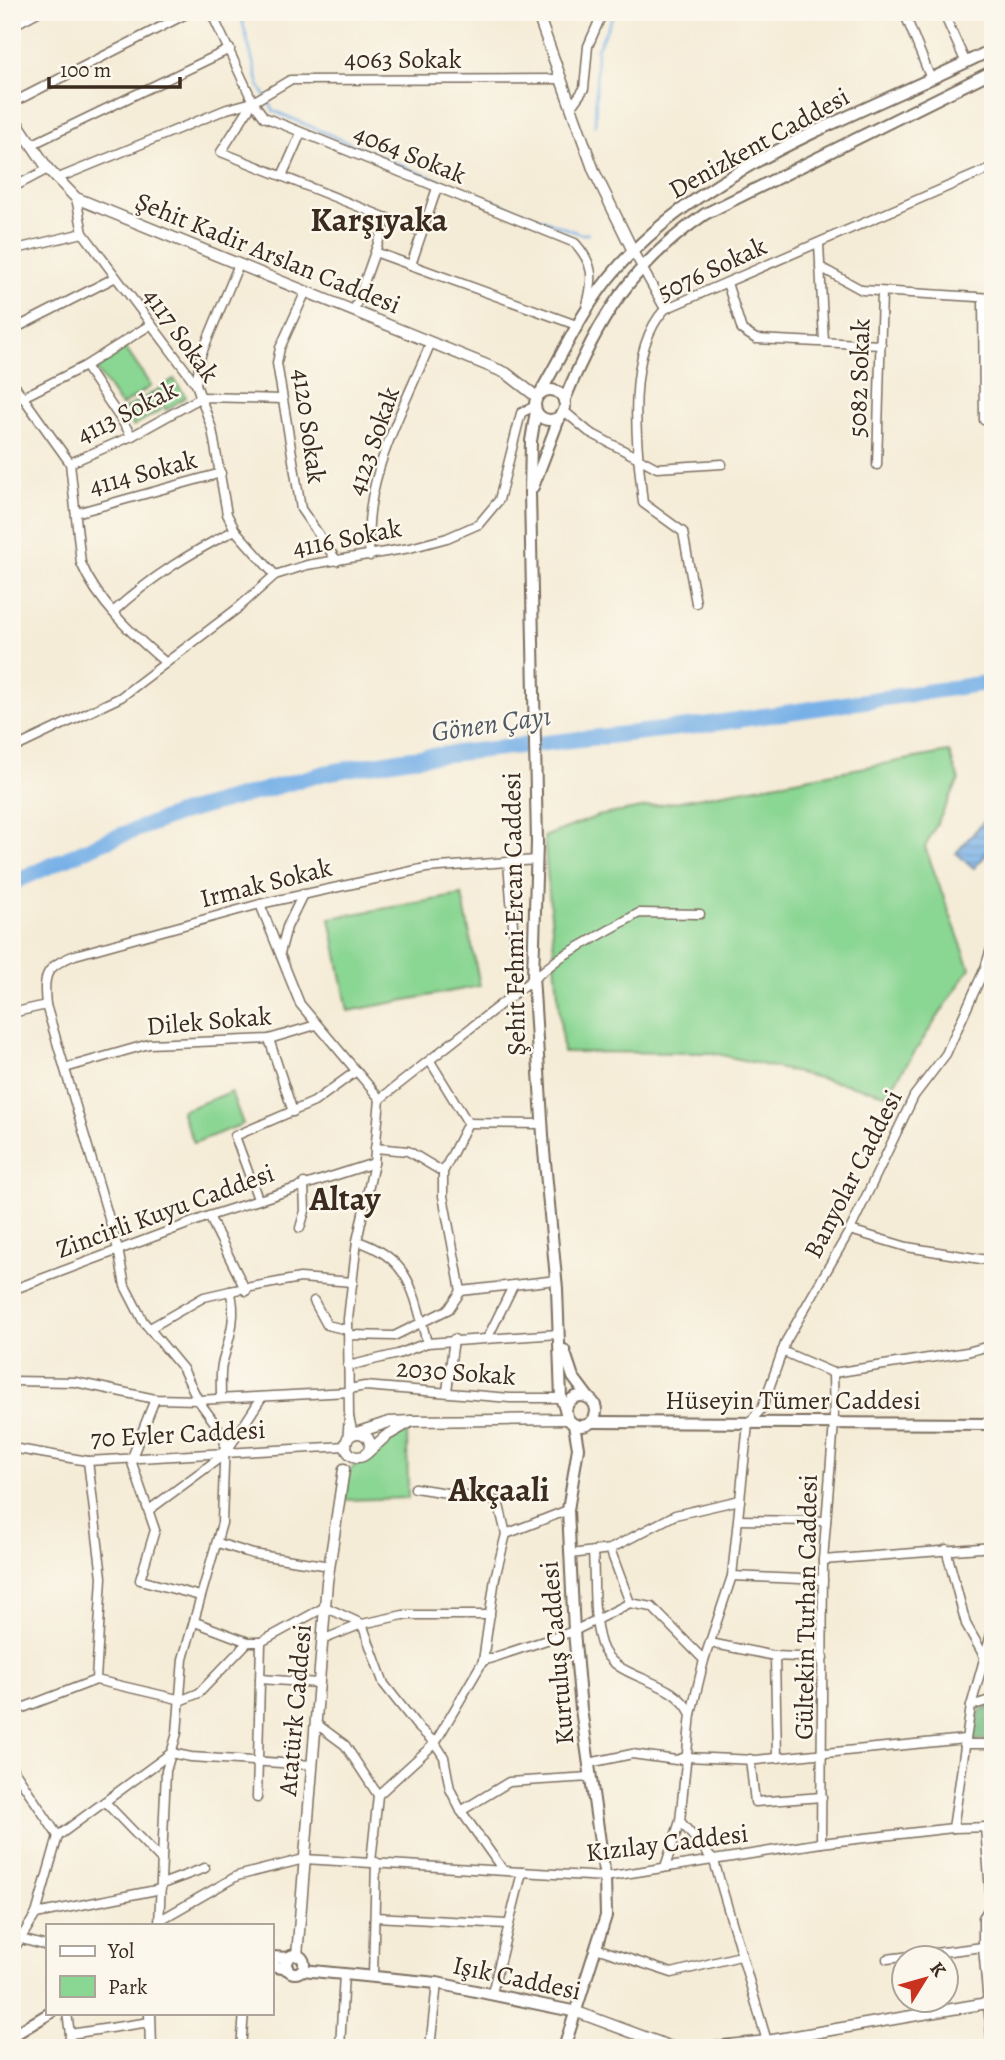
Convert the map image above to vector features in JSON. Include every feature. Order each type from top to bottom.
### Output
[{"type":"main road","name":"Denizkent Caddesi","points":[[537,402],[581,321],[607,280],[672,216],[758,163],[993,49]]},
{"type":"main road","name":"Denizkent Caddesi","points":[[562,409],[608,310],[641,266],[705,214],[993,71]]},
{"type":"main road","points":[[554,390],[562,409],[547,420],[537,402],[554,390]]},
{"type":"main road","name":"Şehit Fehmi Ercan Caddesi","points":[[537,402],[531,441],[530,493],[537,843],[533,976],[542,1124],[556,1280],[561,1398],[569,1419]]},
{"type":"main road","name":"Şehit Fehmi Ercan Caddesi","points":[[530,493],[562,409]]},
{"type":"main road","name":"Şehit Fehmi Ercan Caddesi","points":[[559,1334],[573,1377],[593,1403],[628,1423]]},
{"type":"main road","points":[[575,1397],[593,1403],[593,1422],[583,1427],[569,1419],[567,1404],[575,1397]]},
{"type":"main road","name":"Kurtuluş Caddesi","points":[[564,2048],[606,1916],[605,1877],[590,1777],[574,1631],[568,1510],[578,1448],[569,1419]]},
{"type":"main road","name":"Hüseyin Tümer Caddesi","points":[[593,1422],[993,1424]]},
{"type":"main road","name":"Işık Caddesi","points":[[273,1957],[344,1973],[437,1983],[577,2012]]},
{"type":"main road","name":"Işık Caddesi","points":[[273,1966],[295,1962]]},
{"type":"main road","points":[[12,2036],[48,2014]]},
{"type":"street","points":[[12,103],[190,12]]},
{"type":"street","name":"4064 Sokak","points":[[211,12],[230,49],[261,98],[264,117],[575,243],[593,268],[594,280],[581,321]]},
{"type":"street","points":[[537,12],[594,172],[665,309]]},
{"type":"street","points":[[571,107],[584,89],[588,46],[603,12]]},
{"type":"street","points":[[904,12],[931,79]]},
{"type":"street","points":[[943,12],[966,63]]},
{"type":"street","points":[[12,26],[33,13]]},
{"type":"street","points":[[33,144],[230,49]]},
{"type":"street","name":"4063 Sokak","points":[[56,179],[227,109],[261,98],[290,80],[559,79]]},
{"type":"street","points":[[261,98],[221,152],[422,232]]},
{"type":"street","name":"Şehit Kadir Arslan Caddesi","points":[[12,115],[48,169],[76,198],[506,373],[537,402]]},
{"type":"street","points":[[282,176],[301,133]]},
{"type":"street","name":"5076 Sokak","points":[[696,603],[683,531],[643,503],[634,420],[642,364],[651,329],[665,309],[993,167]]},
{"type":"street","points":[[12,188],[48,169]]},
{"type":"street","points":[[411,265],[437,188]]},
{"type":"street","name":"4117 Sokak","points":[[76,198],[83,233],[114,278],[196,384],[212,429],[227,514],[235,530],[275,575]]},
{"type":"street","points":[[354,311],[387,218]]},
{"type":"street","points":[[12,250],[83,233]]},
{"type":"street","points":[[819,244],[824,342]]},
{"type":"street","points":[[375,251],[581,321]]},
{"type":"street","points":[[196,384],[201,355],[239,264]]},
{"type":"street","points":[[820,267],[862,290],[993,298]]},
{"type":"street","points":[[12,330],[114,278]]},
{"type":"street","points":[[727,283],[742,330],[756,339],[881,345]]},
{"type":"street","name":"4120 Sokak","points":[[306,292],[280,348],[277,363],[300,509],[337,561]]},
{"type":"street","name":"5082 Sokak","points":[[877,465],[883,292]]},
{"type":"street","points":[[983,299],[984,420]]},
{"type":"street","points":[[23,397],[85,366],[150,325]]},
{"type":"street","name":"4123 Sokak","points":[[370,556],[367,534],[379,471],[431,342]]},
{"type":"street","points":[[85,366],[132,436]]},
{"type":"street","points":[[12,382],[70,463],[80,563],[87,577],[135,636],[166,663]]},
{"type":"street","points":[[202,397],[282,399]]},
{"type":"street","name":"4113 Sokak","points":[[70,463],[132,436],[202,397]]},
{"type":"street","name":"4116 Sokak","points":[[12,749],[121,697],[275,575],[290,569],[370,556],[447,538],[479,524],[499,500],[520,418],[525,409],[537,402]]},
{"type":"street","points":[[562,409],[589,432],[657,468],[722,464]]},
{"type":"street","name":"4114 Sokak","points":[[76,513],[221,473]]},
{"type":"street","points":[[113,612],[145,583],[192,552],[235,530]]},
{"type":"street","name":"Irmak Sokak","points":[[225,1454],[225,1437],[198,1400],[183,1369],[150,1328],[125,1286],[118,1249],[46,1005],[43,980],[50,968],[61,961],[260,904],[426,868],[536,860]]},
{"type":"street","points":[[508,862],[518,989]]},
{"type":"street","points":[[280,954],[288,927],[303,894]]},
{"type":"street","points":[[260,904],[300,1004],[380,1099]]},
{"type":"street","points":[[364,1455],[352,1456],[350,1441],[349,1332],[357,1241],[374,1163],[380,1099],[533,976],[639,913],[700,914]]},
{"type":"street","name":"Banyolar Caddesi","points":[[748,1424],[762,1408],[782,1351],[850,1230],[914,1096],[946,1054],[989,969],[993,942]]},
{"type":"street","points":[[12,1013],[46,1005]]},
{"type":"street","name":"Dilek Sokak","points":[[65,1068],[149,1044],[269,1040],[316,1025]]},
{"type":"street","points":[[269,1040],[293,1112]]},
{"type":"street","points":[[430,1061],[468,1123]]},
{"type":"street","points":[[258,1199],[234,1136],[314,1102],[355,1072]]},
{"type":"street","points":[[468,1123],[542,1124]]},
{"type":"street","points":[[314,1301],[327,1325],[349,1332],[394,1336],[449,1309],[461,1291],[443,1196],[443,1172],[468,1123]]},
{"type":"street","points":[[375,1148],[408,1151],[443,1172]]},
{"type":"street","name":"Zincirli Kuyu Caddesi","points":[[12,1290],[209,1216],[304,1183],[374,1163]]},
{"type":"street","points":[[300,1228],[305,1210],[304,1183]]},
{"type":"street","points":[[209,1216],[246,1291]]},
{"type":"street","points":[[850,1230],[907,1247],[993,1261]]},
{"type":"street","points":[[357,1241],[379,1249],[403,1269],[427,1343]]},
{"type":"street","points":[[150,1328],[204,1297],[230,1291],[246,1291],[300,1278],[353,1282]]},
{"type":"street","points":[[461,1291],[556,1280]]},
{"type":"street","points":[[488,1337],[513,1286]]},
{"type":"street","points":[[221,1398],[222,1366],[230,1343],[233,1301],[230,1291]]},
{"type":"street","points":[[348,1366],[398,1354],[427,1343],[454,1339],[559,1334]]},
{"type":"street","points":[[447,1391],[454,1339]]},
{"type":"street","points":[[782,1351],[833,1373],[967,1352],[993,1345]]},
{"type":"street","name":"Gültekin Turhan Caddesi","points":[[821,1843],[823,1560],[834,1423],[833,1373]]},
{"type":"street","name":"2030 Sokak","points":[[12,1381],[75,1382],[155,1399],[262,1397],[348,1390],[365,1386],[510,1398],[561,1398]]},
{"type":"street","points":[[149,1510],[225,1454],[262,1397]]},
{"type":"street","points":[[155,1399],[131,1460],[155,1530],[140,1580],[201,1596]]},
{"type":"street","points":[[350,1441],[389,1422],[569,1419]]},
{"type":"street","points":[[344,1469],[386,1436],[412,1421]]},
{"type":"street","points":[[665,1867],[680,1821],[691,1714],[704,1660],[732,1576],[748,1424]]},
{"type":"street","points":[[350,1441],[368,1438],[370,1446],[364,1455]]},
{"type":"street","name":"70 Evler Caddesi","points":[[12,1448],[88,1461],[225,1454],[350,1441]]},
{"type":"street","name":"Atatürk Caddesi","points":[[295,1962],[312,1765],[318,1725],[318,1683],[325,1606],[350,1441]]},
{"type":"street","points":[[161,1922],[166,1771],[182,1700],[183,1660],[222,1523],[225,1454]]},
{"type":"street","points":[[88,1461],[102,1577],[96,1680]]},
{"type":"street","points":[[378,1795],[435,1743],[482,1661],[506,1534],[498,1501],[415,1488]]},
{"type":"street","points":[[571,1553],[610,1549],[675,1515],[740,1500]]},
{"type":"street","points":[[506,1534],[568,1510]]},
{"type":"street","points":[[739,1520],[826,1521]]},
{"type":"street","points":[[218,1543],[253,1554],[330,1566]]},
{"type":"street","points":[[823,1560],[993,1547]]},
{"type":"street","points":[[610,1549],[630,1603]]},
{"type":"street","points":[[946,1549],[966,1624],[984,1656]]},
{"type":"street","points":[[593,1552],[601,1646],[614,1666],[657,1682],[686,1705],[691,1714]]},
{"type":"street","points":[[732,1576],[823,1580]]},
{"type":"street","points":[[482,1661],[574,1631],[597,1617],[630,1603],[652,1608],[704,1660]]},
{"type":"street","points":[[195,1622],[248,1642],[261,1642],[325,1606],[362,1624],[384,1685],[435,1743],[444,1757],[450,1789],[460,1811],[503,1870]]},
{"type":"street","points":[[322,1640],[362,1624],[403,1615],[490,1615]]},
{"type":"street","points":[[953,1828],[971,1706],[993,1627]]},
{"type":"street","points":[[12,1712],[96,1680],[182,1700],[200,1693],[248,1642]]},
{"type":"street","points":[[257,1798],[261,1642]]},
{"type":"street","points":[[710,1643],[775,1656],[823,1658]]},
{"type":"street","points":[[775,1656],[777,1758]]},
{"type":"street","points":[[260,1679],[318,1683]]},
{"type":"street","points":[[971,1706],[993,1699]]},
{"type":"street","points":[[318,1725],[345,1745],[378,1795],[373,1862],[373,1976]]},
{"type":"street","points":[[589,1763],[632,1754],[676,1760],[686,1757],[750,1759],[965,1741],[993,1744]]},
{"type":"street","points":[[12,1952],[36,1914],[58,1836],[171,1753],[191,1757],[312,1765]]},
{"type":"street","points":[[750,1759],[755,1802],[822,1797]]},
{"type":"street","points":[[13,1772],[58,1836]]},
{"type":"street","points":[[460,1811],[509,1782],[590,1777]]},
{"type":"street","points":[[105,1802],[161,1860]]},
{"type":"street","points":[[680,1821],[714,1861],[768,2044]]},
{"type":"street","points":[[989,1827],[992,1905],[983,1918],[983,1947],[992,2048]]},
{"type":"street","name":"Kızılay Caddesi","points":[[161,1922],[237,1876],[304,1859],[605,1877],[821,1843],[953,1828],[989,1827]]},
{"type":"street","points":[[36,1914],[162,1886],[205,1868]]},
{"type":"street","points":[[492,1993],[522,1872]]},
{"type":"street","points":[[374,1917],[507,1924]]},
{"type":"street","points":[[21,1939],[46,1946]]},
{"type":"street","points":[[887,1959],[983,1947]]},
{"type":"street","points":[[596,1948],[672,1973],[740,1956]]},
{"type":"street","points":[[340,2048],[344,1973]]},
{"type":"street","points":[[430,2048],[437,1983]]},
{"type":"street","points":[[700,2048],[768,2044],[990,2002]]},
{"type":"street","name":"Işık Caddesi","points":[[577,2012],[674,2048]]},
{"type":"street","points":[[67,2014],[71,2034],[69,2048]]},
{"type":"street","points":[[241,2048],[244,2014]]},
{"type":"street","points":[[71,2034],[150,2017],[151,2048]]},
{"type":"green space","points":[[124,346],[151,386],[121,406],[94,366]]},
{"type":"green space","points":[[174,379],[186,397],[166,410],[154,392]]},
{"type":"green space","points":[[152,393],[161,410],[133,426],[123,410]]},
{"type":"green space","points":[[949,752],[959,780],[925,847],[970,968],[887,1094],[713,1053],[563,1052],[544,837],[598,816]]},
{"type":"green space","points":[[462,895],[480,986],[348,1011],[330,918]]},
{"type":"green space","points":[[231,1092],[243,1124],[194,1143],[181,1111]]},
{"type":"green space","points":[[407,1427],[408,1498],[345,1500],[349,1471],[377,1446]]},
{"type":"green space","points":[[993,1706],[993,1740],[971,1741],[980,1710]]},
{"type":"water","points":[[984,821],[993,828],[993,847],[974,868],[956,853]]},
{"type":"waterway","points":[[240,12],[259,85],[274,111],[417,172],[581,234],[588,234]]},
{"type":"waterway","points":[[595,126],[597,49],[615,12]]},
{"type":"waterway","name":"Gönen Çayı","points":[[12,883],[103,842],[175,815],[325,773],[404,759],[696,726],[993,682]]},
{"type":"district","name":"Karşıyaka","points":[[379,219]]},
{"type":"district","name":"Altay","points":[[345,1198]]},
{"type":"district","name":"Akçaali","points":[[499,1489]]}]
